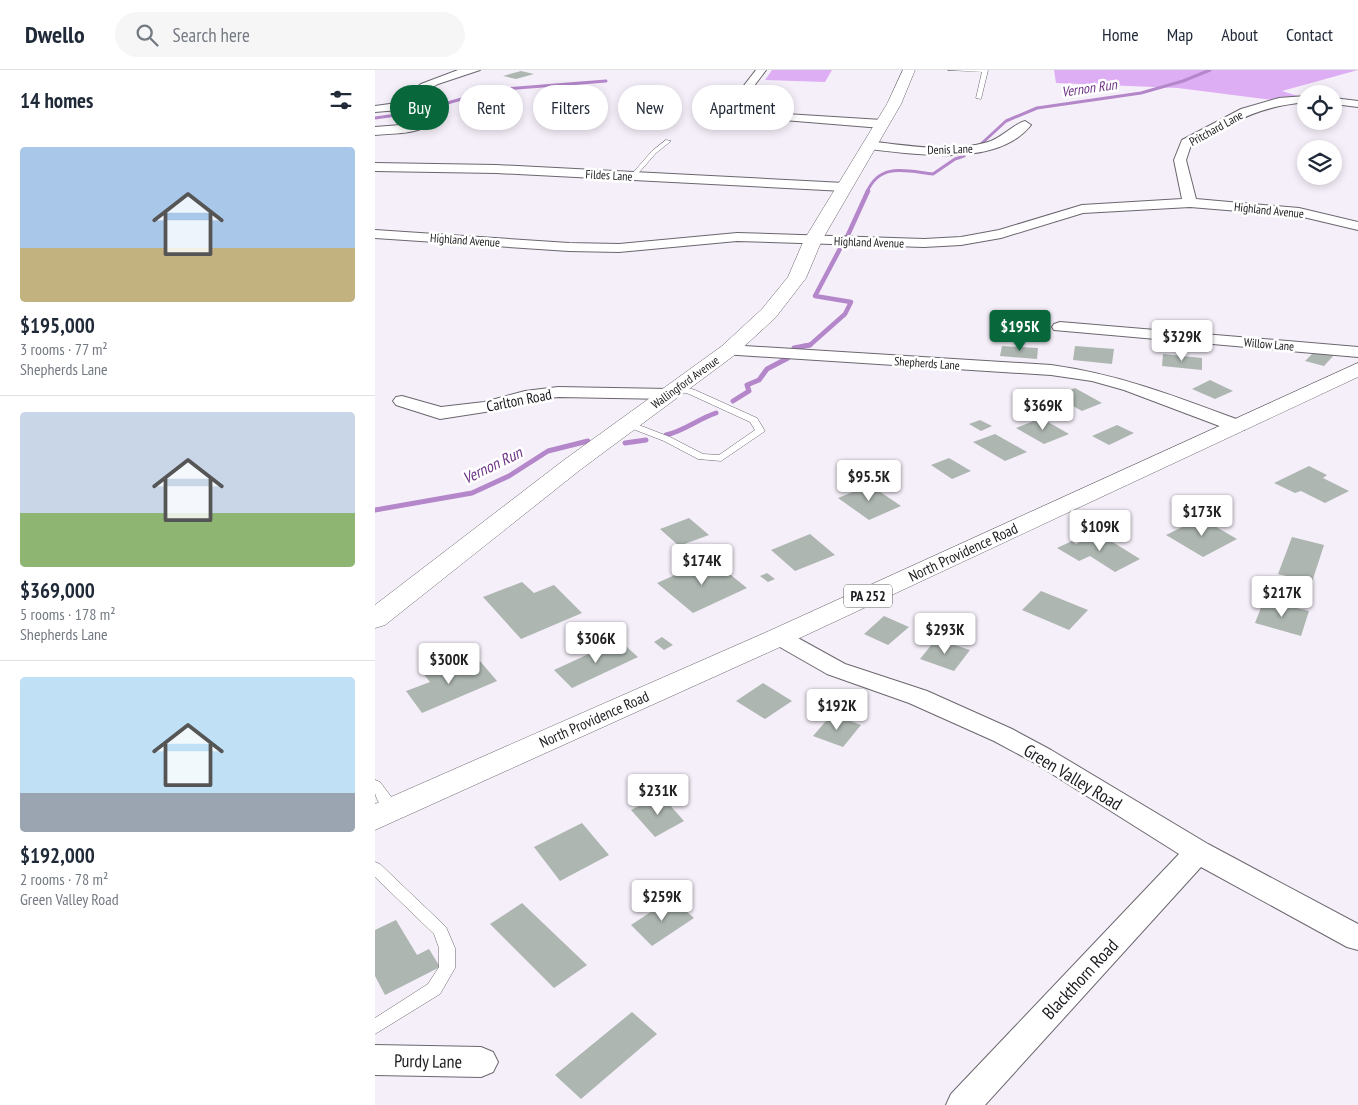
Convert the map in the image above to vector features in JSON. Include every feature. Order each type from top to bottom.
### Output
[{"type":"street","points":[[426,85],[434,81],[475,70]]},
{"type":"street","points":[[751,85],[761,70]]},
{"type":"street","name":"Wallingford Avenue","points":[[375,619],[628,424],[729,350],[769,313],[797,278],[813,240],[882,124],[901,90],[909,70]]},
{"type":"street","name":"Pritchard Lane","points":[[1191,202],[1180,160],[1186,143],[1251,109],[1279,101],[1297,100]]},
{"type":"street","points":[[1342,102],[1358,104]]},
{"type":"street","points":[[375,109],[390,107]]},
{"type":"street","points":[[794,118],[882,124]]},
{"type":"street","name":"Denis Lane","points":[[869,145],[925,150],[979,148],[1008,138],[1025,125]]},
{"type":"street","points":[[375,131],[390,130]]},
{"type":"street","name":"Fildes Lane","points":[[375,166],[633,176],[844,187]]},
{"type":"street","name":"Highland Avenue","points":[[375,234],[619,248],[694,240],[737,238],[924,244],[961,241],[1001,234],[1083,209],[1191,202],[1299,212],[1358,226]]},
{"type":"street","name":"Willow Lane","points":[[1060,327],[1358,352]]},
{"type":"street","name":"Shepherds Lane","points":[[729,350],[1051,370],[1093,376],[1130,386],[1237,426]]},
{"type":"street","name":"North Providence Road","points":[[384,814],[779,636],[1358,369]]},
{"type":"street","name":"Carlton Road","points":[[402,401],[440,413],[485,407],[525,396],[558,392],[673,391]]},
{"type":"street","name":"Green Valley Road","points":[[779,636],[836,669],[918,697],[1003,735],[1042,756],[1198,852],[1358,938]]},
{"type":"street","name":"Blackthorn Road","points":[[963,1105],[1198,852]]},
{"type":"street","name":"Purdy Lane","points":[[375,1060],[481,1062]]},
{"type":"lane","points":[[951,70],[985,71],[979,98]]},
{"type":"lane","points":[[633,176],[654,152],[668,141]]},
{"type":"lane","points":[[628,424],[667,439],[701,457],[721,458],[760,430],[754,420],[692,392],[673,391]]},
{"type":"lane","points":[[375,785],[384,814]]},
{"type":"lane","points":[[375,868],[441,931],[447,948],[447,968],[435,989],[375,1027]]},
{"type":"shaded area","points":[[772,70],[832,70],[825,82],[765,80]]},
{"type":"shaded area","points":[[1054,70],[1358,70],[1304,85],[1297,85],[1297,87],[1282,91],[1297,96],[1297,98],[1279,101],[1178,88],[1056,83]]},
{"type":"building","points":[[521,71],[534,74],[516,79],[503,76]]},
{"type":"building","points":[[1002,346],[1038,348],[1037,359],[1000,356]]},
{"type":"building","points":[[1075,346],[1114,349],[1112,364],[1073,360]]},
{"type":"building","points":[[1316,350],[1334,355],[1324,366],[1305,361]]},
{"type":"building","points":[[1163,354],[1202,358],[1202,370],[1162,366]]},
{"type":"building","points":[[1210,380],[1233,391],[1215,399],[1192,389]]},
{"type":"building","points":[[1075,388],[1102,403],[1082,411],[1055,396]]},
{"type":"building","points":[[1040,394],[1047,399],[1032,404],[1025,400]]},
{"type":"building","points":[[1041,418],[1069,434],[1044,444],[1016,428]]},
{"type":"building","points":[[980,420],[992,426],[981,431],[969,424]]},
{"type":"building","points":[[1117,425],[1134,433],[1109,445],[1092,436]]},
{"type":"building","points":[[995,434],[1027,452],[1005,461],[973,442]]},
{"type":"building","points":[[949,458],[971,471],[952,479],[931,465]]},
{"type":"building","points":[[1309,466],[1327,475],[1323,478],[1349,491],[1325,503],[1301,491],[1295,493],[1274,483]]},
{"type":"building","points":[[870,485],[901,506],[869,520],[838,498]]},
{"type":"building","points":[[689,518],[709,535],[679,546],[660,529]]},
{"type":"building","points":[[1201,518],[1237,539],[1203,557],[1166,535]]},
{"type":"building","points":[[1098,533],[1140,559],[1115,572],[1090,556],[1079,561],[1057,548],[1072,541],[1076,544]]},
{"type":"building","points":[[810,534],[835,555],[795,571],[771,550]]},
{"type":"building","points":[[1292,537],[1324,545],[1312,582],[1278,574]]},
{"type":"building","points":[[686,549],[697,554],[686,562],[675,558]]},
{"type":"building","points":[[711,559],[747,588],[693,613],[657,583]]},
{"type":"building","points":[[767,573],[775,579],[768,582],[760,576]]},
{"type":"building","points":[[522,582],[534,593],[554,585],[582,613],[521,639],[483,597]]},
{"type":"building","points":[[1041,591],[1088,610],[1069,630],[1022,610]]},
{"type":"building","points":[[1264,600],[1309,611],[1301,636],[1255,623]]},
{"type":"building","points":[[884,616],[909,627],[888,645],[864,634]]},
{"type":"building","points":[[662,637],[673,645],[664,650],[654,642]]},
{"type":"building","points":[[936,639],[970,650],[954,671],[920,659]]},
{"type":"building","points":[[619,640],[638,657],[572,688],[554,670]]},
{"type":"building","points":[[480,661],[497,681],[422,713],[406,691],[430,682],[422,672],[443,663],[452,673]]},
{"type":"building","points":[[763,683],[792,701],[765,719],[736,701]]},
{"type":"building","points":[[832,714],[861,725],[843,747],[813,736]]},
{"type":"building","points":[[661,795],[684,821],[655,837],[631,810]]},
{"type":"building","points":[[582,823],[609,855],[560,881],[534,847]]},
{"type":"building","points":[[672,898],[694,918],[652,946],[631,925]]},
{"type":"building","points":[[522,903],[587,965],[554,988],[490,924]]},
{"type":"building","points":[[396,920],[417,955],[429,949],[440,967],[385,995],[375,976],[375,930]]},
{"type":"building","points":[[632,1012],[657,1034],[581,1099],[555,1075]]},
{"type":"waterway","name":"Vernon Run","points":[[980,145],[1006,121],[1037,108],[1141,93],[1183,81],[1210,70]]},
{"type":"waterway","points":[[449,103],[493,90],[606,81]]},
{"type":"waterway","points":[[375,118],[390,116]]},
{"type":"waterway","name":"Vernon Run","points":[[867,192],[872,182],[886,172],[904,170],[933,174],[955,159],[964,156]]},
{"type":"waterway","name":"Vernon Run","points":[[847,237],[868,191]]},
{"type":"waterway","name":"Vernon Run","points":[[810,345],[845,314],[851,302],[815,296],[842,245]]},
{"type":"waterway","name":"Vernon Run","points":[[794,348],[810,345]]},
{"type":"waterway","name":"Vernon Run","points":[[804,346],[810,345]]},
{"type":"waterway","name":"Vernon Run","points":[[733,401],[749,391],[747,385],[759,380],[767,369],[788,358]]},
{"type":"waterway","name":"Vernon Run","points":[[666,435],[679,431],[716,413]]},
{"type":"waterway","name":"Vernon Run","points":[[625,443],[646,440]]},
{"type":"waterway","name":"Vernon Run","points":[[375,510],[472,493],[509,476],[548,451],[588,441]]}]
